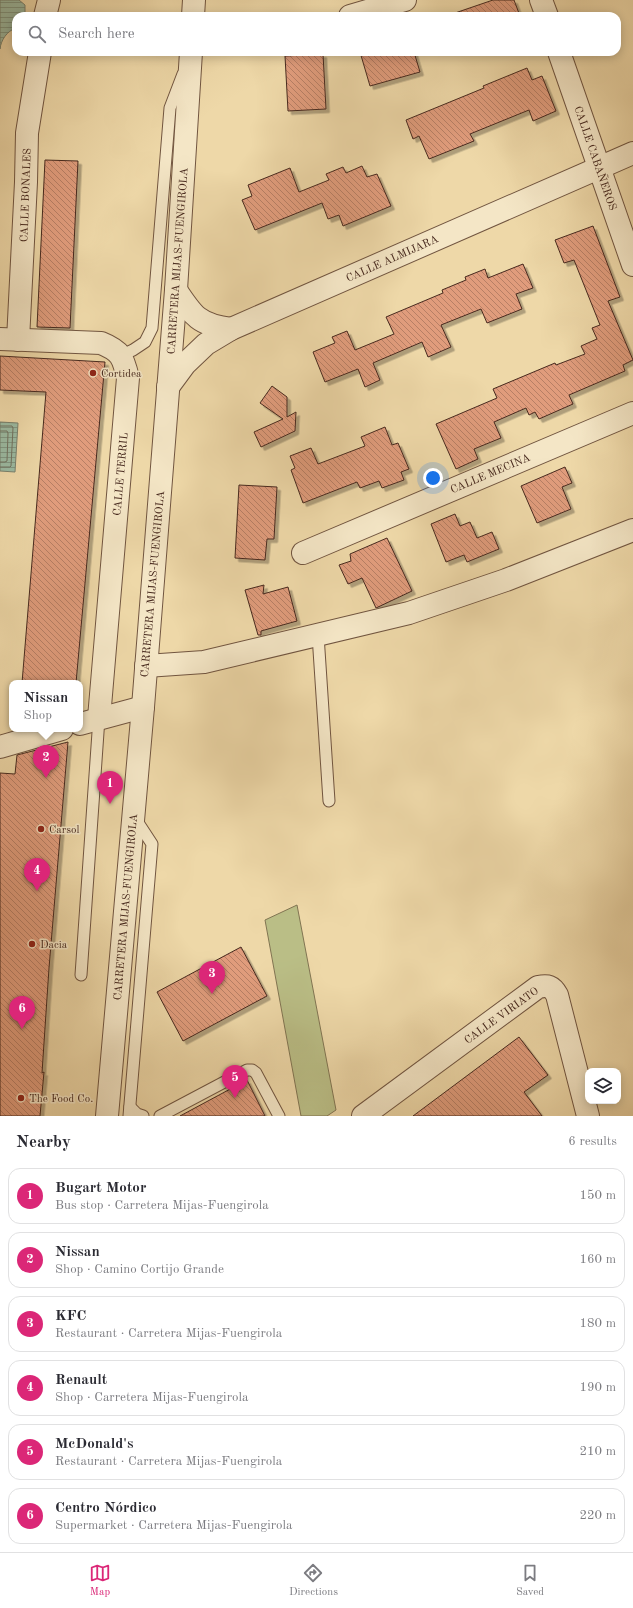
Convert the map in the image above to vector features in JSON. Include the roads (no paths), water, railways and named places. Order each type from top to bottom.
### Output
[{"type":"street","points":[[46,12],[49,0]]},
{"type":"street","points":[[193,12],[194,0]]},
{"type":"street","points":[[364,12],[405,0]]},
{"type":"street","points":[[541,0],[545,12]]},
{"type":"street","name":"CALLE BONALES","points":[[9,339],[26,182],[27,133],[39,56]]},
{"type":"street","name":"CARRETERA MIJAS-FUENGIROLA","points":[[107,1115],[146,666],[176,290],[191,56]]},
{"type":"street","name":"CALLE CABAÑEROS","points":[[560,56],[633,264]]},
{"type":"street","name":"CALLE ALMIJARA","points":[[168,387],[185,364],[206,344],[231,329],[633,152]]},
{"type":"street","points":[[176,290],[193,314],[213,327],[231,329]]},
{"type":"street","points":[[9,339],[100,343],[114,348],[120,356]]},
{"type":"street","name":"CALLE TERRIL","points":[[90,721],[128,378],[124,362],[120,356]]},
{"type":"street","name":"CALLE MECINA","points":[[303,553],[633,413]]},
{"type":"street","points":[[146,666],[204,662],[409,613],[506,580],[633,530]]},
{"type":"street","points":[[90,721],[142,707]]},
{"type":"street","points":[[0,747],[52,732]]},
{"type":"street","name":"CALLE VIRIATO","points":[[363,1116],[538,986],[553,988],[557,995],[588,1116]]},
{"type":"lane","points":[[120,356],[145,342],[152,328],[170,108],[190,56]]},
{"type":"lane","points":[[318,635],[330,801]]},
{"type":"lane","points":[[81,975],[90,721]]},
{"type":"lane","points":[[133,815],[152,844],[135,1114]]},
{"type":"lane","points":[[160,1116],[247,1070],[252,1070],[256,1073],[279,1116]]},
{"type":"water","points":[[0,0],[19,0],[25,5],[25,12],[12,12],[12,30],[5,36],[0,49]]},
{"type":"water","points":[[0,422],[18,423],[15,472],[0,471]]},
{"type":"place","name":"Cortidea","points":[[93,373]]},
{"type":"place","name":"Nissan","points":[[46,778]]},
{"type":"place","name":"Bugart Motor","points":[[110,804]]},
{"type":"place","name":"Carsol","points":[[41,829]]},
{"type":"place","name":"Renault","points":[[37,891]]},
{"type":"place","name":"Dacia","points":[[32,944]]},
{"type":"place","name":"KFC","points":[[212,994]]},
{"type":"place","name":"Centro Nórdico","points":[[22,1029]]},
{"type":"place","name":"The Food Co.","points":[[21,1098]]},
{"type":"place","name":"McDonald's","points":[[235,1098]]}]
